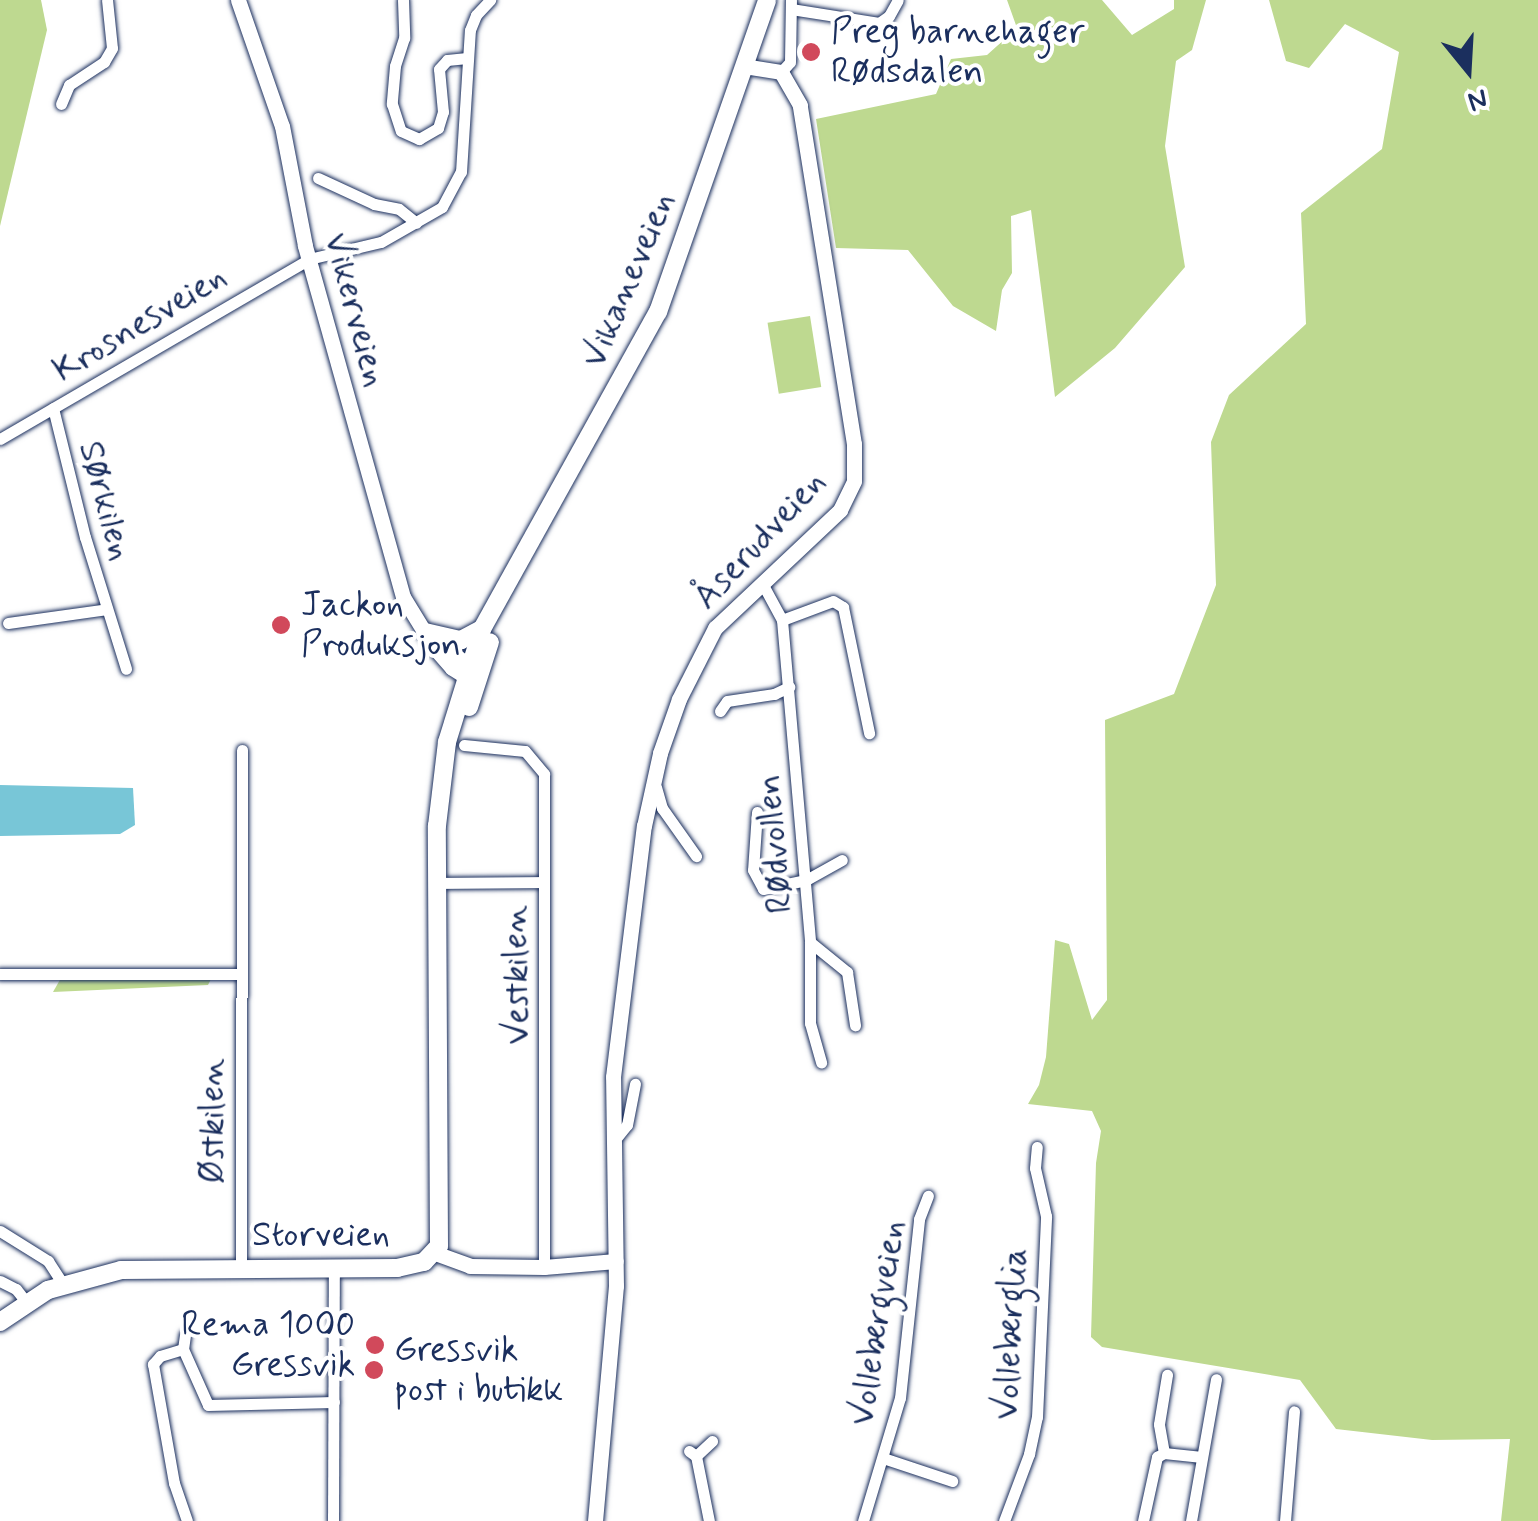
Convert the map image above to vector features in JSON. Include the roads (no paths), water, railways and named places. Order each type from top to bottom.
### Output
[{"type":"main road","name":"Vikaneveien","points":[[470,671],[482,629],[658,312],[767,0]]},
{"type":"main road","name":"Vikaneveien","points":[[470,671],[516,571]]},
{"type":"main road","points":[[424,632],[461,640],[482,629]]},
{"type":"main road","name":"Storveien","points":[[0,1322],[26,1302],[63,1284],[121,1270],[408,1267],[435,1253],[442,1210],[440,859],[470,671]]},
{"type":"street","points":[[61,104],[70,85],[104,62],[112,48],[107,0]]},
{"type":"street","name":"Vikerveien","points":[[238,0],[282,126],[308,259],[403,596],[424,632],[470,671]]},
{"type":"street","points":[[403,0],[404,38],[395,66],[392,104],[396,125],[406,136],[427,137],[438,128],[443,112],[439,69],[447,60],[468,58]]},
{"type":"street","name":"Krosnesveien","points":[[0,440],[308,259],[381,242],[449,201],[458,183],[472,22],[490,0]]},
{"type":"street","points":[[745,66],[782,72],[790,62],[791,4],[879,23],[898,0]]},
{"type":"street","name":"Åserudveien","points":[[599,1519],[616,1261],[612,1077],[654,778],[680,699],[708,640],[848,500],[855,468],[804,122],[796,93],[782,72]]},
{"type":"street","points":[[318,178],[374,204],[399,209],[416,223]]},
{"type":"street","name":"Sørkilen","points":[[53,408],[126,669]]},
{"type":"street","name":"Rødvollen","points":[[762,582],[782,620],[806,880],[810,1023],[821,1062]]},
{"type":"street","points":[[782,620],[834,601],[843,606],[869,733]]},
{"type":"street","name":"Sørkilen","points":[[8,623],[107,609]]},
{"type":"street","points":[[720,711],[727,701],[774,694],[789,687]]},
{"type":"street","name":"Vestkilen","points":[[464,745],[525,751],[540,766],[545,785],[544,1267]]},
{"type":"street","name":"Østkilen","points":[[241,1267],[242,750]]},
{"type":"street","points":[[654,778],[662,808],[696,856]]},
{"type":"street","points":[[757,812],[753,870],[758,886],[768,890],[806,880],[842,860]]},
{"type":"street","points":[[439,883],[544,882]]},
{"type":"street","points":[[810,942],[847,972],[855,1026]]},
{"type":"street","points":[[0,974],[239,974]]},
{"type":"street","points":[[614,1142],[626,1126],[634,1084]]},
{"type":"street","name":"Volleberglia","points":[[1004,1521],[1029,1454],[1037,1417],[1046,1216],[1034,1168],[1036,1147]]},
{"type":"street","name":"Vollebergveien","points":[[862,1521],[900,1398],[919,1219],[928,1196]]},
{"type":"street","points":[[0,1232],[48,1261],[63,1284]]},
{"type":"street","points":[[435,1253],[470,1266],[544,1267],[616,1261]]},
{"type":"street","points":[[333,1521],[334,1268]]},
{"type":"street","points":[[0,1280],[16,1289],[26,1302]]},
{"type":"street","points":[[186,1336],[183,1349],[208,1405],[334,1402]]},
{"type":"street","points":[[183,1349],[160,1356],[154,1364],[174,1483],[188,1521]]},
{"type":"street","points":[[1164,1453],[1159,1424],[1167,1375]]},
{"type":"street","points":[[1191,1521],[1216,1379]]},
{"type":"street","points":[[1285,1521],[1294,1411]]},
{"type":"street","points":[[709,1521],[692,1453],[712,1441]]},
{"type":"street","points":[[1144,1521],[1157,1457],[1164,1453],[1202,1456]]},
{"type":"street","name":"Vollebergveien","points":[[883,1458],[952,1481]]},
{"type":"water","points":[[0,785],[133,788],[135,825],[120,834],[0,836]]},
{"type":"place","name":"Preg barnehager Rødsdalen","points":[[811,52]]},
{"type":"place","name":"Jackon Produksjon","points":[[281,625]]},
{"type":"place","name":"Rema 1000 Gressvik","points":[[375,1345]]},
{"type":"place","name":"Gressvik post i butikk","points":[[374,1370]]}]
